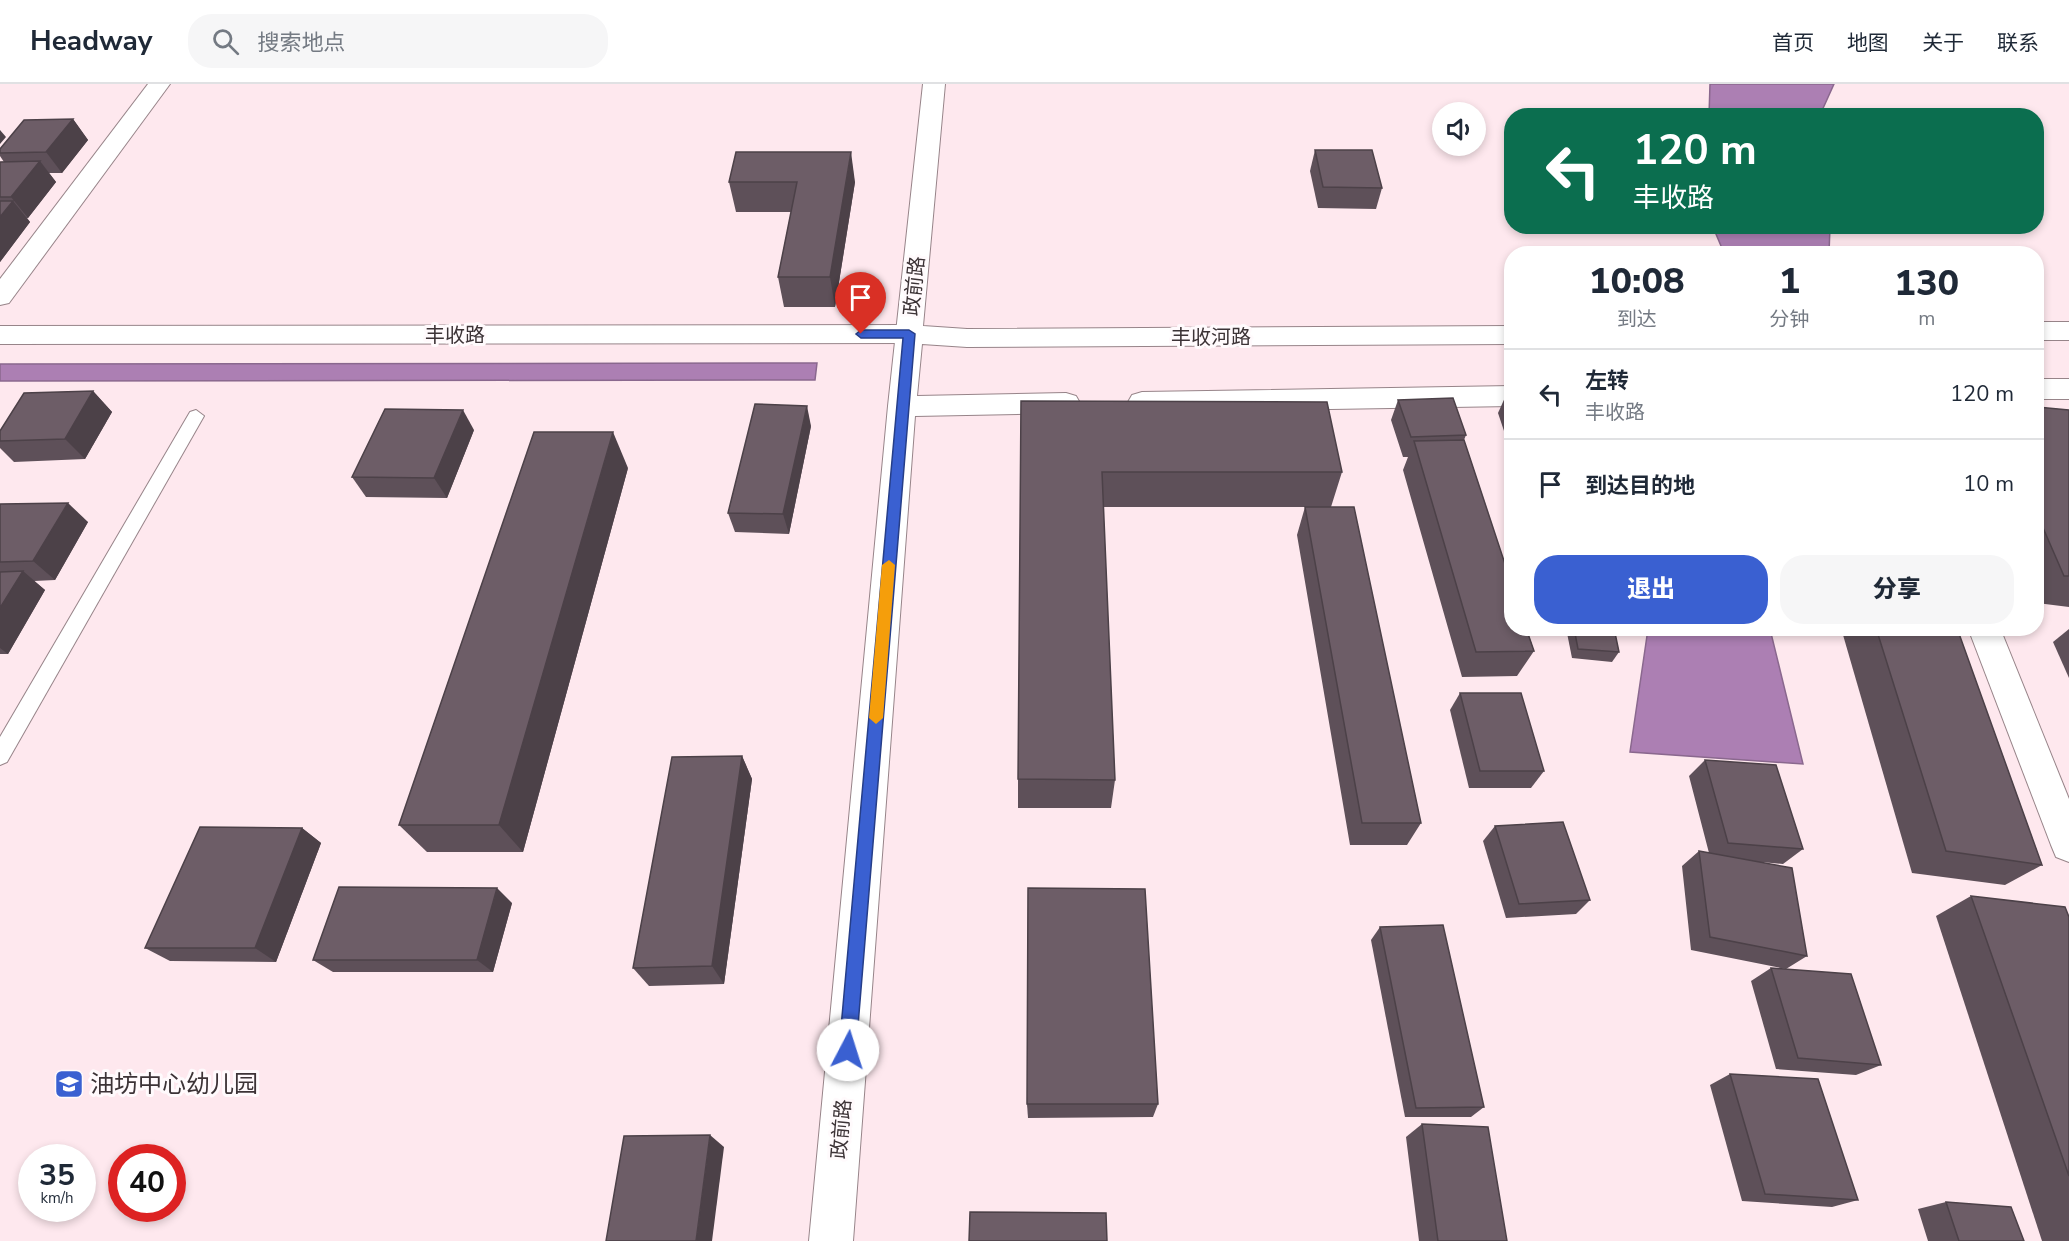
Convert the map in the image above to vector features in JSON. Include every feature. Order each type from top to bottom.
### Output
[{"type":"street","points":[[0,297],[159,84]]},
{"type":"street","name":"政前路","points":[[831,1241],[902,406],[934,84]]},
{"type":"street","points":[[2044,331],[2069,331]]},
{"type":"street","name":"丰收河路","points":[[909,334],[967,338],[1504,335]]},
{"type":"street","name":"丰收路","points":[[0,335],[909,334]]},
{"type":"street","points":[[2044,389],[2069,389]]},
{"type":"street","points":[[902,406],[1504,396]]},
{"type":"street","points":[[1987,636],[2069,845]]},
{"type":"lane","points":[[0,756],[196,416]]},
{"type":"shaded area","points":[[1710,84],[1834,84],[1823,108],[1709,108]]},
{"type":"shaded area","points":[[1716,234],[1830,234],[1829,246],[1721,246]]},
{"type":"shaded area","points":[[817,363],[815,380],[0,381],[0,364]]},
{"type":"shaded area","points":[[1647,636],[1772,636],[1803,764],[1630,752]]},
{"type":"building","points":[[73,119],[46,152],[0,153],[0,149],[24,120]]},
{"type":"building","points":[[1315,150],[1372,150],[1382,188],[1323,187]]},
{"type":"building","points":[[736,152],[851,152],[830,277],[778,277],[797,182],[729,182]]},
{"type":"building","points":[[40,161],[11,197],[0,197],[0,162]]},
{"type":"building","points":[[0,201],[13,201],[0,217]]},
{"type":"building","points":[[93,391],[65,439],[0,441],[0,431],[24,393]]},
{"type":"building","points":[[1453,398],[1466,435],[1411,437],[1398,400]]},
{"type":"building","points":[[1021,401],[1327,402],[1342,472],[1102,472],[1115,780],[1018,779]]},
{"type":"building","points":[[755,404],[807,406],[783,514],[728,513]]},
{"type":"building","points":[[2044,408],[2069,410],[2069,576],[2064,576],[2044,530]]},
{"type":"building","points":[[385,409],[463,410],[434,478],[352,477]]},
{"type":"building","points":[[534,432],[613,432],[499,825],[399,825]]},
{"type":"building","points":[[1464,440],[1504,561],[1504,636],[1529,636],[1534,651],[1476,652],[1414,441]]},
{"type":"building","points":[[68,503],[33,561],[0,562],[0,504]]},
{"type":"building","points":[[1305,507],[1354,507],[1421,823],[1362,823]]},
{"type":"building","points":[[23,571],[0,608],[0,572]]},
{"type":"building","points":[[1576,636],[1616,636],[1619,652],[1578,649]]},
{"type":"building","points":[[1879,636],[1960,636],[2042,865],[1946,851]]},
{"type":"building","points":[[1460,693],[1521,693],[1544,771],[1480,771]]},
{"type":"building","points":[[742,756],[712,966],[633,968],[672,757]]},
{"type":"building","points":[[1705,760],[1776,765],[1803,849],[1728,843]]},
{"type":"building","points":[[1563,822],[1590,900],[1519,904],[1495,826]]},
{"type":"building","points":[[200,827],[302,828],[255,948],[145,948]]},
{"type":"building","points":[[1699,851],[1792,868],[1807,956],[1710,937]]},
{"type":"building","points":[[339,887],[497,888],[477,960],[313,960]]},
{"type":"building","points":[[1028,888],[1145,889],[1158,1104],[1027,1104]]},
{"type":"building","points":[[1971,896],[2065,907],[2069,917],[2069,1176]]},
{"type":"building","points":[[1443,925],[1484,1107],[1416,1108],[1380,927]]},
{"type":"building","points":[[1771,968],[1851,974],[1881,1065],[1798,1058]]},
{"type":"building","points":[[1730,1074],[1818,1079],[1858,1200],[1765,1194]]},
{"type":"building","points":[[1422,1124],[1488,1127],[1507,1241],[1438,1241]]},
{"type":"building","points":[[710,1135],[696,1241],[606,1241],[624,1136]]},
{"type":"building","points":[[1946,1202],[2011,1207],[2024,1241],[1959,1241]]},
{"type":"building","points":[[970,1212],[1106,1213],[1107,1241],[969,1241]]},
{"type":"slow traffic","points":[[876,718],[889,565]]},
{"type":"place","name":"油坊中心幼儿园","points":[[69,1084]]},
{"type":"route","points":[[848,1050],[909,334],[861,334]]}]
